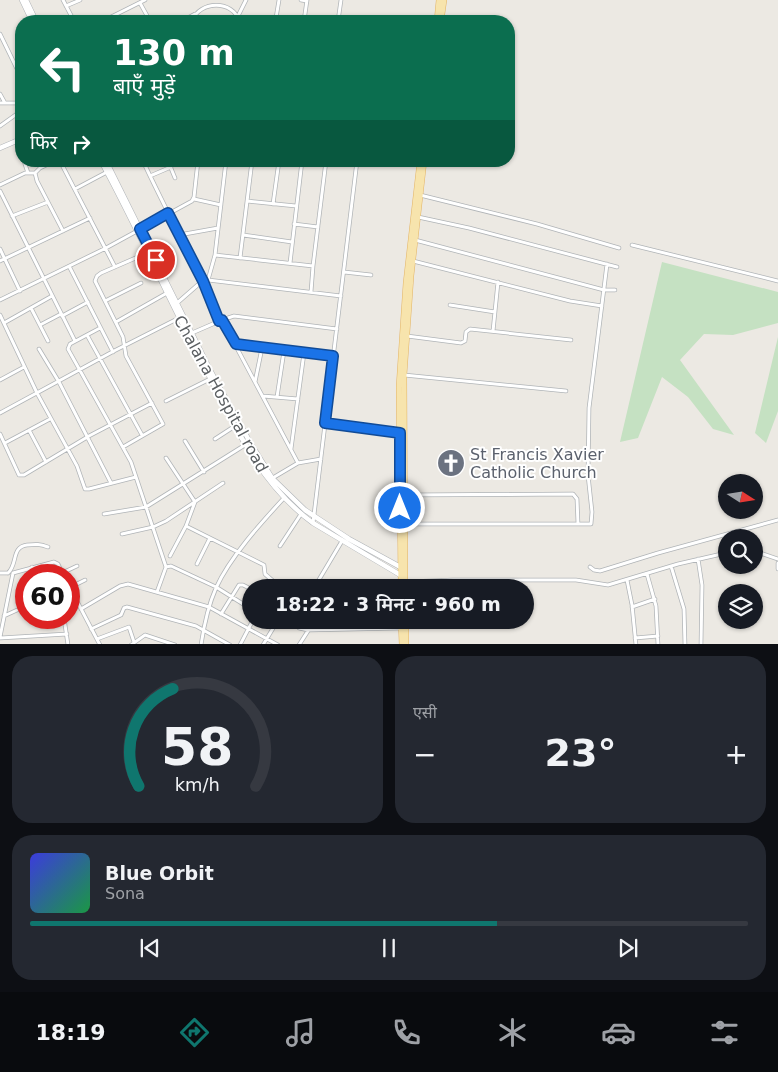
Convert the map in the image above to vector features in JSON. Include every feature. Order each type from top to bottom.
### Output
[{"type":"main road","points":[[437,15],[439,0]]},
{"type":"main road","points":[[442,15],[444,0]]},
{"type":"main road","points":[[404,579],[399,387],[406,283],[419,167]]},
{"type":"main road","points":[[403,569],[405,524],[404,375],[413,261],[423,167]]},
{"type":"main road","points":[[402,629],[402,644]]},
{"type":"main road","points":[[406,629],[406,644]]},
{"type":"street","points":[[24,0],[30,15]]},
{"type":"street","points":[[24,0],[33,15]]},
{"type":"street","points":[[63,0],[71,15]]},
{"type":"street","points":[[66,6],[80,0]]},
{"type":"street","points":[[118,15],[145,0]]},
{"type":"street","points":[[238,15],[246,0]]},
{"type":"street","points":[[276,15],[279,0]]},
{"type":"street","points":[[302,0],[307,0],[305,15]]},
{"type":"street","points":[[339,15],[341,0]]},
{"type":"street","points":[[195,14],[200,8],[211,1],[226,4],[237,15]]},
{"type":"street","points":[[140,3],[147,15]]},
{"type":"street","points":[[0,34],[15,65]]},
{"type":"street","points":[[0,94],[2,103],[15,103]]},
{"type":"street","points":[[0,126],[15,115]]},
{"type":"street","points":[[0,148],[15,141]]},
{"type":"street","points":[[26,167],[28,173]]},
{"type":"street","points":[[35,174],[42,167]]},
{"type":"street","points":[[63,167],[115,267]]},
{"type":"street","name":"Chalana Hospital road","points":[[105,167],[175,305],[179,318],[210,379],[246,445],[270,479],[284,498],[313,523],[401,579]]},
{"type":"street","name":"Chalana Hospital road","points":[[109,167],[167,293],[192,333],[270,479],[299,505],[349,539],[403,569]]},
{"type":"street","points":[[146,167],[203,281],[220,320],[236,344],[298,463]]},
{"type":"street","points":[[150,176],[171,167],[176,178]]},
{"type":"street","points":[[194,199],[197,167]]},
{"type":"street","points":[[208,280],[215,254],[225,167]]},
{"type":"street","points":[[240,258],[251,167]]},
{"type":"street","points":[[273,204],[278,167]]},
{"type":"street","points":[[290,263],[301,167]]},
{"type":"street","points":[[311,292],[325,167]]},
{"type":"street","points":[[313,523],[356,167]]},
{"type":"street","points":[[75,189],[107,172]]},
{"type":"street","points":[[0,185],[28,173],[35,174]]},
{"type":"street","points":[[35,174],[63,231]]},
{"type":"street","points":[[0,191],[75,341]]},
{"type":"street","points":[[420,195],[537,224],[619,248]]},
{"type":"street","points":[[0,300],[106,248],[194,199],[221,205]]},
{"type":"street","points":[[247,201],[296,206]]},
{"type":"street","points":[[12,216],[48,202]]},
{"type":"street","points":[[418,217],[469,228],[617,267]]},
{"type":"street","points":[[0,261],[90,218]]},
{"type":"street","points":[[294,224],[318,227]]},
{"type":"street","points":[[179,235],[218,228]]},
{"type":"street","points":[[243,235],[292,242]]},
{"type":"street","points":[[415,240],[604,290],[614,290]]},
{"type":"street","points":[[632,245],[778,281]]},
{"type":"street","points":[[0,249],[20,291]]},
{"type":"street","points":[[123,447],[163,424],[126,356],[123,337],[97,285],[96,278],[101,273],[147,253]]},
{"type":"street","points":[[215,254],[313,266]]},
{"type":"street","points":[[413,261],[570,301],[602,306]]},
{"type":"street","points":[[405,524],[590,524],[592,512],[588,475],[588,424],[606,264]]},
{"type":"street","points":[[69,266],[113,352]]},
{"type":"street","points":[[344,272],[371,275]]},
{"type":"street","points":[[175,305],[203,281],[208,280],[341,296]]},
{"type":"street","points":[[494,331],[498,282]]},
{"type":"street","points":[[105,301],[141,283]]},
{"type":"street","points":[[116,322],[167,293]]},
{"type":"street","points":[[4,323],[52,296]]},
{"type":"street","points":[[40,325],[88,302]]},
{"type":"street","points":[[450,305],[495,312]]},
{"type":"street","points":[[31,308],[48,341]]},
{"type":"street","points":[[0,315],[50,419],[78,470],[85,489],[136,477]]},
{"type":"street","points":[[192,333],[220,320],[238,317],[337,329]]},
{"type":"street","points":[[0,413],[179,318]]},
{"type":"street","points":[[100,328],[70,344],[68,349],[131,462],[166,567],[157,592]]},
{"type":"street","points":[[407,336],[461,343],[465,341],[466,332],[470,329],[571,340]]},
{"type":"street","points":[[87,335],[142,435]]},
{"type":"street","points":[[236,344],[333,356]]},
{"type":"street","points":[[255,382],[262,348]]},
{"type":"street","points":[[39,349],[89,436],[111,482]]},
{"type":"street","points":[[277,397],[284,351]]},
{"type":"street","points":[[291,449],[304,353]]},
{"type":"street","points":[[0,380],[24,367]]},
{"type":"street","points":[[404,375],[566,391]]},
{"type":"street","points":[[166,401],[210,379]]},
{"type":"street","points":[[263,396],[298,399]]},
{"type":"street","points":[[0,434],[19,475],[24,475],[89,436],[152,403]]},
{"type":"street","points":[[5,443],[50,419]]},
{"type":"street","points":[[325,423],[400,433]]},
{"type":"street","points":[[214,439],[235,426]]},
{"type":"street","points":[[29,430],[46,462]]},
{"type":"street","points":[[185,441],[204,472]]},
{"type":"street","points":[[104,514],[146,507],[246,445]]},
{"type":"street","points":[[166,458],[195,502]]},
{"type":"street","points":[[270,479],[298,463],[320,459]]},
{"type":"street","points":[[122,534],[166,522],[223,483]]},
{"type":"street","points":[[405,495],[573,494],[577,499],[578,524]]},
{"type":"street","points":[[200,644],[216,587],[259,525],[284,498]]},
{"type":"street","points":[[170,556],[186,526],[195,502]]},
{"type":"street","points":[[280,546],[302,514]]},
{"type":"street","points":[[590,567],[600,571],[778,520]]},
{"type":"street","points":[[186,526],[264,565],[265,574],[271,579]]},
{"type":"street","points":[[197,564],[210,538]]},
{"type":"street","points":[[319,579],[342,541]]},
{"type":"street","points":[[8,573],[13,568],[17,550],[20,546],[36,543],[48,547]]},
{"type":"street","points":[[534,580],[576,580],[608,585],[718,554]]},
{"type":"street","points":[[763,554],[778,559]]},
{"type":"street","points":[[698,559],[702,585],[701,644]]},
{"type":"street","points":[[778,563],[778,569]]},
{"type":"street","points":[[672,566],[684,609],[685,644]]},
{"type":"street","points":[[166,567],[175,567],[216,587],[242,603]]},
{"type":"street","points":[[0,573],[13,573],[0,638],[67,634]]},
{"type":"street","points":[[647,574],[655,599],[658,644]]},
{"type":"street","points":[[80,582],[85,580]]},
{"type":"street","points":[[627,580],[636,644]]},
{"type":"street","points":[[220,614],[240,584],[242,585]]},
{"type":"street","points":[[100,644],[81,609],[124,585],[134,585],[209,607],[242,626]]},
{"type":"street","points":[[632,608],[655,599]]},
{"type":"street","points":[[91,628],[121,615],[124,608],[127,607],[204,630],[230,644]]},
{"type":"street","points":[[4,616],[15,611]]},
{"type":"street","points":[[97,639],[129,627],[133,643],[145,635],[175,644]]},
{"type":"street","points":[[66,629],[68,644]]},
{"type":"street","points":[[240,644],[248,629],[278,644]]},
{"type":"street","points":[[263,644],[272,629]]},
{"type":"street","points":[[304,629],[355,629]]},
{"type":"street","points":[[299,644],[308,630]]},
{"type":"street","points":[[635,638],[658,636]]},
{"type":"street","points":[[160,639],[160,644]]},
{"type":"green space","points":[[662,262],[778,292],[778,323],[733,335],[704,334],[680,360],[734,435],[713,429],[688,397],[662,377],[638,438],[620,442]]},
{"type":"green space","points":[[778,337],[778,411],[766,443],[755,433]]},
{"type":"place","name":"St Francis Xavier Catholic Church","points":[[451,463]]},
{"type":"route","points":[[156,260],[140,229],[168,213],[203,281],[219,321],[222,320],[236,344],[333,356],[325,423],[400,433],[400,508]]}]
